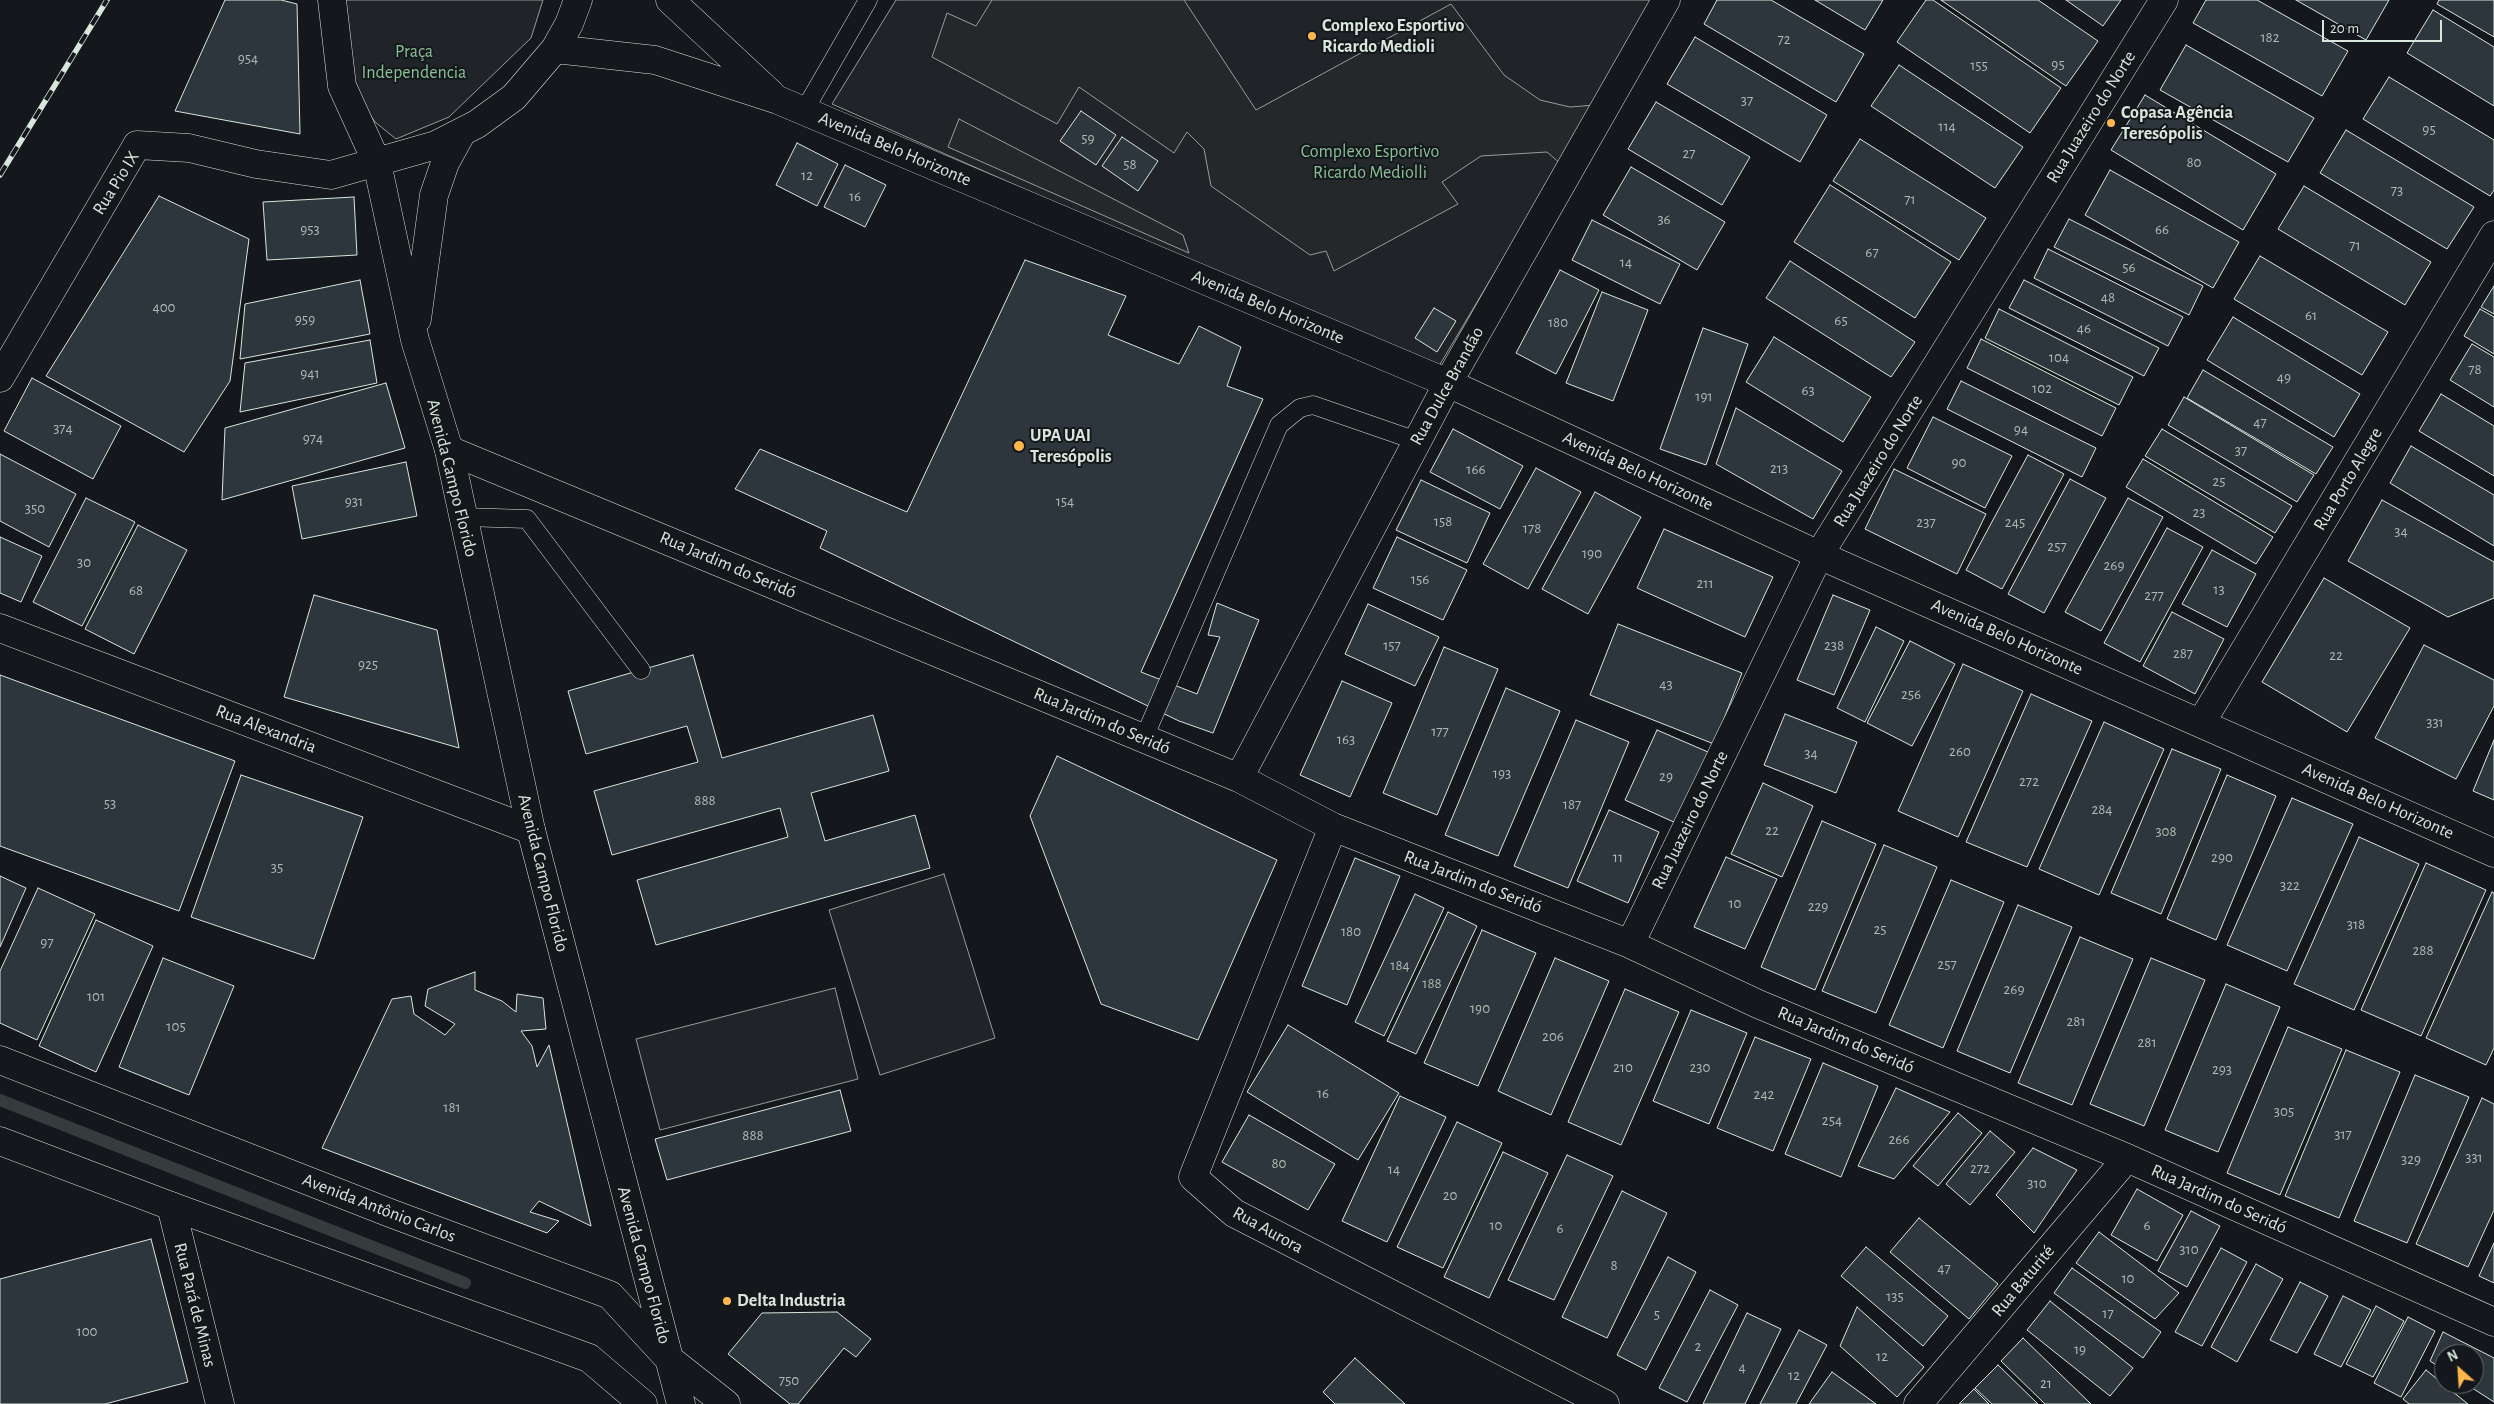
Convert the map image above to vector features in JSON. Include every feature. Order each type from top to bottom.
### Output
[{"type":"street","name":"Avenida Campo Florido","points":[[332,0],[342,86],[377,163],[415,340],[449,450],[531,830],[681,1404]]},
{"type":"street","points":[[377,163],[436,145],[477,124],[514,97],[555,50],[569,24],[578,0]]},
{"type":"street","points":[[670,0],[778,100]]},
{"type":"street","name":"Rua Dulce Brandão","points":[[1239,778],[1448,383],[1666,0]]},
{"type":"street","name":"Rua Juazeiro do Norte","points":[[1630,944],[1819,555],[2164,0]]},
{"type":"street","name":"Avenida Belo Horizonte","points":[[555,50],[655,60],[804,110],[1448,383],[1819,555],[2494,853]]},
{"type":"street","points":[[415,340],[434,195],[445,163],[462,132]]},
{"type":"street","name":"Rua Pio IX","points":[[0,378],[137,145],[189,148],[256,164],[331,175],[377,163]]},
{"type":"street","name":"Rua Porto Alegre","points":[[2201,723],[2494,235]]},
{"type":"street","name":"Rua Jardim do Seridó","points":[[449,450],[1239,778],[1333,827],[1630,944],[1758,1004],[2127,1158],[2494,1322]]},
{"type":"street","name":"Rua Alexandria","points":[[0,628],[531,830]]},
{"type":"street","name":"Rua Aurora","points":[[1333,827],[1193,1178],[1234,1213],[1605,1404]]},
{"type":"street","name":"Avenida Antônio Carlos","points":[[0,1060],[390,1213],[610,1295],[669,1359],[726,1404]]},
{"type":"street","points":[[0,1141],[171,1206],[589,1358],[643,1404]]},
{"type":"street","name":"Rua Baturité","points":[[1918,1404],[2127,1158]]},
{"type":"street","name":"Rua Pará de Minas","points":[[171,1206],[220,1404]]},
{"type":"lane","points":[[804,110],[868,0]]},
{"type":"lane","points":[[1144,738],[1278,425],[1300,408],[1313,405],[1417,441]]},
{"type":"lane","points":[[463,517],[527,519],[641,670]]},
{"type":"green space","name":"Praça Independencia","points":[[339,0],[543,0],[531,38],[449,117],[396,139],[375,122],[362,103],[339,31]]},
{"type":"green space","name":"Complexo Esportivo Ricardo Mediolli","points":[[896,0],[1657,0],[1436,371],[832,104]]},
{"type":"green space","points":[[944,874],[995,1038],[880,1075],[829,910]]},
{"type":"green space","points":[[835,988],[858,1079],[660,1130],[636,1039]]},
{"type":"shaded area","points":[[992,0],[1184,0],[1256,110],[1451,4],[1504,75],[1540,100],[1570,107],[1607,104],[1569,171],[1547,152],[1481,156],[1442,182],[1458,204],[1334,271],[1326,251],[1310,255],[1211,186],[1204,149],[1187,132],[1174,153],[1079,87],[1057,124],[932,57],[947,13],[976,26]]},
{"type":"shaded area","points":[[959,119],[1183,235],[1189,253],[948,147]]},
{"type":"building","points":[[225,0],[281,0],[297,4],[300,134],[175,111]]},
{"type":"building","points":[[1717,0],[1771,0],[1864,54],[1836,102],[1704,24]]},
{"type":"building","points":[[1815,0],[1883,0],[1865,30]]},
{"type":"building","points":[[1926,0],[1933,0],[2061,88],[2030,133],[1897,42]]},
{"type":"building","points":[[1941,0],[2038,0],[2098,41],[2066,86]]},
{"type":"building","points":[[2066,0],[2121,0],[2103,26]]},
{"type":"building","points":[[2206,0],[2257,0],[2348,51],[2322,96],[2193,23]]},
{"type":"building","points":[[2296,0],[2389,0],[2366,40]]},
{"type":"building","points":[[2439,0],[2494,0],[2494,37],[2437,4]]},
{"type":"building","points":[[2433,10],[2494,47],[2494,106],[2407,53]]},
{"type":"building","points":[[1695,37],[1827,115],[1800,162],[1667,84]]},
{"type":"building","points":[[2186,45],[2314,118],[2288,162],[2160,90]]},
{"type":"building","points":[[1899,65],[2023,147],[1995,188],[1871,106]]},
{"type":"building","points":[[2389,77],[2494,140],[2494,190],[2490,196],[2363,119]]},
{"type":"building","points":[[2145,95],[2276,174],[2243,230],[2111,150]]},
{"type":"building","points":[[1656,102],[1750,157],[1722,205],[1628,149]]},
{"type":"building","points":[[1081,111],[1116,135],[1096,165],[1060,141]]},
{"type":"building","points":[[2346,130],[2474,207],[2447,249],[2320,173]]},
{"type":"building","points":[[1122,137],[1158,161],[1138,191],[1102,166]]},
{"type":"building","points":[[1860,139],[1986,218],[1959,260],[1833,181]]},
{"type":"building","points":[[797,143],[838,164],[817,206],[776,185]]},
{"type":"building","points":[[845,165],[886,185],[865,227],[824,207]]},
{"type":"building","points":[[1631,167],[1725,222],[1697,270],[1603,215]]},
{"type":"building","points":[[2110,170],[2239,242],[2213,288],[2085,215]]},
{"type":"building","points":[[1830,185],[1951,262],[1915,318],[1794,242]]},
{"type":"building","points":[[2304,186],[2431,262],[2405,305],[2278,229]]},
{"type":"building","points":[[159,196],[249,239],[230,381],[184,452],[46,376]]},
{"type":"building","points":[[354,197],[357,255],[267,260],[263,202]]},
{"type":"building","points":[[2069,219],[2203,286],[2189,315],[2054,247]]},
{"type":"building","points":[[1592,220],[1680,264],[1660,304],[1572,260]]},
{"type":"building","points":[[2048,249],[2183,317],[2168,346],[2034,278]]},
{"type":"building","points":[[2260,256],[2388,332],[2362,375],[2234,299]]},
{"type":"building","points":[[1025,260],[1126,296],[1108,335],[1179,364],[1199,326],[1241,347],[1227,386],[1263,399],[1141,672],[1197,694],[1220,637],[1208,635],[1217,603],[1259,620],[1213,733],[1179,721],[820,548],[827,531],[735,489],[760,449],[907,512]]},
{"type":"building","points":[[1790,261],[1915,342],[1891,377],[1766,298]]},
{"type":"building","points":[[1560,270],[1599,290],[1556,374],[1516,353]]},
{"type":"building","points":[[360,280],[370,334],[240,359],[245,304]]},
{"type":"building","points":[[2024,280],[2159,348],[2144,376],[2009,308]]},
{"type":"building","points":[[2494,286],[2494,314],[2481,307]]},
{"type":"building","points":[[1602,292],[1648,310],[1613,401],[1566,383]]},
{"type":"building","points":[[1434,308],[1456,321],[1437,352],[1415,338]]},
{"type":"building","points":[[1999,309],[2133,377],[2119,405],[1985,338]]},
{"type":"building","points":[[2480,309],[2494,317],[2494,354],[2464,336]]},
{"type":"building","points":[[2233,317],[2360,394],[2334,437],[2207,360]]},
{"type":"building","points":[[1703,328],[1748,344],[1706,465],[1660,449]]},
{"type":"building","points":[[1774,337],[1871,397],[1843,442],[1746,382]]},
{"type":"building","points":[[1981,339],[2116,408],[2102,436],[1967,368]]},
{"type":"building","points":[[370,340],[377,383],[240,412],[245,363]]},
{"type":"building","points":[[2472,344],[2494,357],[2494,407],[2450,380]]},
{"type":"building","points":[[2203,370],[2333,447],[2316,474],[2187,398]]},
{"type":"building","points":[[32,378],[121,426],[93,479],[4,431]]},
{"type":"building","points":[[1961,381],[2096,448],[2082,477],[1947,409]]},
{"type":"building","points":[[386,383],[405,448],[222,500],[225,428]]},
{"type":"building","points":[[2441,394],[2494,426],[2494,476],[2419,431]]},
{"type":"building","points":[[2184,397],[2314,475],[2297,502],[2168,425]]},
{"type":"building","points":[[1736,408],[1842,471],[1813,519],[1716,464]]},
{"type":"building","points":[[1933,417],[2012,456],[1985,508],[1907,468]]},
{"type":"building","points":[[1453,429],[1523,466],[1500,509],[1430,472]]},
{"type":"building","points":[[2162,429],[2292,506],[2275,533],[2145,456]]},
{"type":"building","points":[[2411,446],[2494,495],[2494,546],[2390,483]]},
{"type":"building","points":[[0,454],[76,494],[49,547],[0,521]]},
{"type":"building","points":[[2028,455],[2064,474],[2002,589],[1966,570]]},
{"type":"building","points":[[2143,459],[2273,537],[2256,564],[2126,487]]},
{"type":"building","points":[[406,462],[417,516],[302,539],[292,486]]},
{"type":"building","points":[[1536,468],[1581,492],[1528,589],[1483,564]]},
{"type":"building","points":[[1894,469],[1986,514],[1957,574],[1865,529]]},
{"type":"building","points":[[2070,479],[2106,498],[2044,613],[2008,594]]},
{"type":"building","points":[[1421,480],[1490,513],[1467,563],[1396,530]]},
{"type":"building","points":[[1595,492],[1641,517],[1588,614],[1542,589]]},
{"type":"building","points":[[86,498],[135,522],[82,626],[33,602]]},
{"type":"building","points":[[2128,498],[2163,517],[2101,631],[2065,612]]},
{"type":"building","points":[[2382,500],[2494,562],[2494,598],[2448,617],[2348,561]]},
{"type":"building","points":[[138,525],[187,550],[134,654],[85,629]]},
{"type":"building","points":[[2167,528],[2203,547],[2140,662],[2104,643]]},
{"type":"building","points":[[1664,529],[1773,577],[1745,637],[1637,588]]},
{"type":"building","points":[[0,537],[42,556],[21,602],[0,593]]},
{"type":"building","points":[[1397,537],[1467,570],[1443,620],[1373,588]]},
{"type":"building","points":[[2212,550],[2256,574],[2227,627],[2182,604]]},
{"type":"building","points":[[2324,578],[2410,628],[2347,732],[2262,682]]},
{"type":"building","points":[[314,595],[437,630],[459,748],[284,697]]},
{"type":"building","points":[[1833,595],[1870,610],[1834,695],[1797,680]]},
{"type":"building","points":[[1368,604],[1439,637],[1415,686],[1345,654]]},
{"type":"building","points":[[2172,612],[2224,639],[2195,694],[2143,666]]},
{"type":"building","points":[[1618,624],[1742,673],[1714,744],[1590,695]]},
{"type":"building","points":[[1876,627],[1904,641],[1865,722],[1837,708]]},
{"type":"building","points":[[1910,641],[1955,664],[1912,746],[1867,723]]},
{"type":"building","points":[[2424,645],[2494,680],[2494,706],[2456,779],[2375,738]]},
{"type":"building","points":[[1444,647],[1498,669],[1437,815],[1383,793]]},
{"type":"building","points":[[693,655],[722,758],[873,715],[889,771],[811,793],[825,841],[915,815],[930,868],[656,945],[637,880],[788,837],[780,808],[612,855],[594,791],[698,762],[687,726],[586,754],[568,691]]},
{"type":"building","points":[[1963,664],[2023,691],[1958,837],[1898,811]]},
{"type":"building","points":[[0,675],[235,761],[179,911],[0,846]]},
{"type":"building","points":[[1342,681],[1392,703],[1350,797],[1300,775]]},
{"type":"building","points":[[1506,688],[1560,711],[1498,856],[1445,835]]},
{"type":"building","points":[[2031,694],[2092,721],[2027,867],[1966,842]]},
{"type":"building","points":[[1785,714],[1857,742],[1836,793],[1764,765]]},
{"type":"building","points":[[1576,720],[1629,742],[1568,888],[1514,866]]},
{"type":"building","points":[[2104,722],[2164,749],[2099,895],[2039,869]]},
{"type":"building","points":[[1657,730],[1708,752],[1676,823],[1625,800]]},
{"type":"building","points":[[2494,740],[2494,800],[2473,791]]},
{"type":"building","points":[[2172,749],[2221,769],[2161,914],[2111,893]]},
{"type":"building","points":[[1057,756],[1277,860],[1198,1040],[1101,1004],[1030,816]]},
{"type":"building","points":[[241,775],[363,817],[314,959],[191,917]]},
{"type":"building","points":[[2227,775],[2276,796],[2216,940],[2167,919]]},
{"type":"building","points":[[1763,783],[1813,806],[1782,877],[1731,854]]},
{"type":"building","points":[[2292,798],[2353,824],[2287,971],[2227,945]]},
{"type":"building","points":[[1609,810],[1659,832],[1628,903],[1577,881]]},
{"type":"building","points":[[1822,821],[1876,844],[1815,990],[1761,967]]},
{"type":"building","points":[[2359,837],[2419,864],[2354,1010],[2294,984]]},
{"type":"building","points":[[1884,845],[1937,867],[1876,1013],[1822,991]]},
{"type":"building","points":[[1726,857],[1777,879],[1745,949],[1694,927]]},
{"type":"building","points":[[1355,858],[1400,876],[1347,1005],[1302,986]]},
{"type":"building","points":[[2426,863],[2486,890],[2421,1036],[2361,1010]]},
{"type":"building","points":[[0,876],[26,888],[0,947]]},
{"type":"building","points":[[1951,880],[2004,902],[1943,1048],[1889,1025]]},
{"type":"building","points":[[38,888],[95,914],[37,1040],[0,1023],[0,971]]},
{"type":"building","points":[[2492,892],[2494,893],[2494,1048],[2486,1065],[2426,1038]]},
{"type":"building","points":[[1415,894],[1444,908],[1384,1036],[1355,1022]]},
{"type":"building","points":[[2018,905],[2072,927],[2010,1073],[1957,1051]]},
{"type":"building","points":[[1448,912],[1477,926],[1416,1054],[1387,1041]]},
{"type":"building","points":[[96,920],[153,946],[96,1072],[39,1046]]},
{"type":"building","points":[[1482,930],[1536,953],[1478,1086],[1424,1063]]},
{"type":"building","points":[[2080,937],[2133,959],[2072,1105],[2018,1083]]},
{"type":"building","points":[[163,958],[234,986],[189,1095],[119,1067]]},
{"type":"building","points":[[1555,958],[1609,981],[1551,1115],[1498,1091]]},
{"type":"building","points":[[2151,958],[2205,980],[2144,1126],[2090,1104]]},
{"type":"building","points":[[475,972],[475,990],[502,1001],[516,1012],[517,994],[543,998],[546,1029],[521,1031],[532,1046],[537,1067],[549,1045],[591,1226],[539,1201],[530,1212],[559,1221],[547,1233],[322,1148],[392,999],[411,996],[414,1014],[445,1035],[455,1024],[425,1006],[428,989]]},
{"type":"building","points":[[2226,984],[2280,1007],[2218,1152],[2165,1130]]},
{"type":"building","points":[[1625,989],[1679,1012],[1621,1145],[1568,1122]]},
{"type":"building","points":[[1691,1010],[1747,1033],[1709,1124],[1653,1101]]},
{"type":"building","points":[[1288,1025],[1399,1093],[1358,1160],[1247,1092]]},
{"type":"building","points":[[2288,1027],[2342,1049],[2280,1195],[2227,1173]]},
{"type":"building","points":[[1755,1037],[1811,1059],[1773,1151],[1717,1128]]},
{"type":"building","points":[[2346,1050],[2400,1072],[2339,1218],[2285,1196]]},
{"type":"building","points":[[1823,1063],[1878,1086],[1841,1177],[1785,1154]]},
{"type":"building","points":[[2415,1075],[2469,1097],[2407,1243],[2354,1221]]},
{"type":"building","points":[[1896,1088],[1950,1112],[1894,1179],[1858,1166]]},
{"type":"building","points":[[840,1090],[851,1131],[667,1180],[655,1139]]},
{"type":"building","points":[[1400,1096],[1446,1117],[1387,1242],[1342,1221]]},
{"type":"building","points":[[2482,1098],[2494,1104],[2494,1210],[2468,1267],[2416,1244]]},
{"type":"building","points":[[1958,1113],[1982,1133],[1938,1186],[1913,1166]]},
{"type":"building","points":[[1249,1115],[1335,1164],[1308,1210],[1222,1162]]},
{"type":"building","points":[[1457,1122],[1502,1143],[1443,1268],[1397,1247]]},
{"type":"building","points":[[1990,1131],[2015,1152],[1970,1205],[1946,1184]]},
{"type":"building","points":[[2033,1148],[2077,1170],[2034,1233],[1996,1195]]},
{"type":"building","points":[[1503,1152],[1548,1173],[1489,1298],[1444,1277]]},
{"type":"building","points":[[1567,1155],[1613,1176],[1554,1300],[1508,1280]]},
{"type":"building","points":[[2137,1189],[2183,1215],[2157,1261],[2111,1235]]},
{"type":"building","points":[[1622,1191],[1667,1213],[1607,1338],[1562,1317]]},
{"type":"building","points":[[2191,1211],[2220,1226],[2187,1287],[2158,1271]]},
{"type":"building","points":[[1919,1218],[1998,1284],[1969,1319],[1890,1252]]},
{"type":"building","points":[[2099,1232],[2179,1293],[2155,1319],[2076,1263]]},
{"type":"building","points":[[151,1239],[188,1382],[105,1404],[0,1404],[0,1279]]},
{"type":"building","points":[[2494,1243],[2494,1283],[2479,1276]]},
{"type":"building","points":[[1866,1247],[1948,1316],[1923,1346],[1841,1276]]},
{"type":"building","points":[[2221,1248],[2247,1262],[2202,1346],[2175,1332]]},
{"type":"building","points":[[1668,1257],[1696,1272],[1646,1370],[1617,1355]]},
{"type":"building","points":[[2256,1264],[2283,1279],[2237,1362],[2211,1347]]},
{"type":"building","points":[[2072,1268],[2161,1332],[2143,1358],[2054,1293]]},
{"type":"building","points":[[2300,1282],[2328,1296],[2297,1353],[2270,1340]]},
{"type":"building","points":[[1710,1290],[1738,1305],[1687,1402],[1659,1388]]},
{"type":"building","points":[[2343,1296],[2371,1310],[2341,1367],[2314,1354]]},
{"type":"building","points":[[2050,1301],[2133,1368],[2110,1396],[2027,1330]]},
{"type":"building","points":[[2376,1306],[2404,1321],[2373,1377],[2346,1364]]},
{"type":"building","points":[[1857,1307],[1924,1367],[1897,1397],[1840,1346]]},
{"type":"building","points":[[837,1312],[871,1339],[856,1357],[844,1348],[798,1404],[790,1404],[728,1354],[762,1313]]},
{"type":"building","points":[[1747,1313],[1781,1329],[1745,1404],[1703,1404]]},
{"type":"building","points":[[2408,1317],[2435,1331],[2401,1397],[2374,1383]]},
{"type":"building","points":[[1799,1330],[1827,1345],[1796,1404],[1760,1404]]},
{"type":"building","points":[[2443,1332],[2467,1344],[2438,1344]]},
{"type":"building","points":[[2023,1338],[2091,1404],[2045,1404],[2001,1361]]},
{"type":"building","points":[[2434,1352],[2434,1364],[2430,1361]]},
{"type":"building","points":[[2484,1353],[2494,1358],[2494,1402],[2482,1394],[2484,1394]]},
{"type":"building","points":[[1355,1358],[1405,1404],[1335,1404],[1323,1392]]},
{"type":"building","points":[[1998,1365],[2038,1404],[1992,1404],[1975,1388]]},
{"type":"building","points":[[2426,1370],[2434,1376],[2434,1394],[2456,1394],[2468,1404],[2409,1404],[2403,1399]]},
{"type":"building","points":[[1832,1372],[1876,1404],[1809,1404]]},
{"type":"building","points":[[1974,1389],[1989,1404],[1959,1404]]},
{"type":"waterway","points":[[0,1100],[465,1283]]},
{"type":"railway","points":[[0,175],[107,0]]},
{"type":"place","name":"Complexo Esportivo Ricardo Medioli","points":[[1312,36]]},
{"type":"place","name":"Copasa Agência Teresópolis","points":[[2111,123]]},
{"type":"place","name":"UPA UAI Teresópolis","points":[[1019,446]]},
{"type":"place","name":"Delta Industria","points":[[727,1301]]}]
